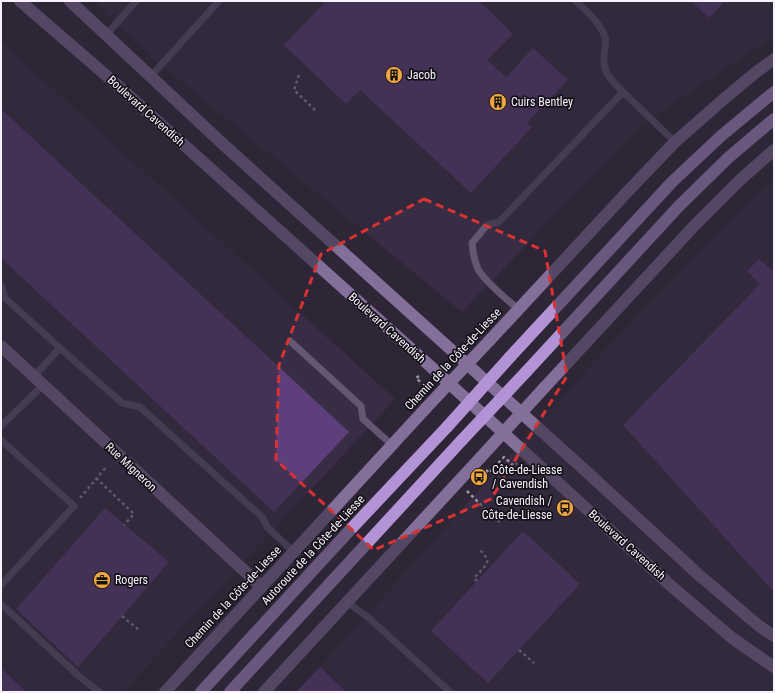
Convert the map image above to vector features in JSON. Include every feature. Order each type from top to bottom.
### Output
[{"type":"highway","name":"Autoroute de la Côte-de-Liesse","points":[[201,692],[672,182],[698,156],[774,92]]},
{"type":"highway","points":[[230,692],[679,206],[728,158],[774,119]]},
{"type":"main road","name":"Boulevard Cavendish","points":[[20,1],[115,83],[670,585],[732,638],[774,667]]},
{"type":"main road","points":[[70,1],[225,146],[700,576],[759,626],[774,636]]},
{"type":"main road","name":"Chemin de la Côte-de-Liesse","points":[[165,692],[426,408],[675,142],[725,98],[774,59]]},
{"type":"main road","points":[[264,692],[695,225],[740,180],[774,150]]},
{"type":"main road","name":"Rue Migneron","points":[[1,346],[262,587]]},
{"type":"lane","points":[[107,34],[136,1]]},
{"type":"lane","points":[[151,76],[219,1]]},
{"type":"lane","points":[[576,1],[592,16],[604,34],[606,39],[604,56],[605,72],[623,92],[675,142]]},
{"type":"lane","points":[[518,309],[498,292],[479,270],[473,254],[472,243],[487,225],[499,222],[623,92]]},
{"type":"lane","points":[[1,285],[5,298],[122,403],[140,407],[262,517],[268,528],[294,552]]},
{"type":"lane","points":[[290,341],[361,406],[363,419],[392,445]]},
{"type":"lane","points":[[1,426],[38,381],[60,348]]},
{"type":"lane","points":[[1,440],[74,506],[1,585]]},
{"type":"lane","points":[[347,602],[369,618],[450,692]]},
{"type":"lane","points":[[1,604],[80,677],[99,692]]},
{"type":"path","points":[[299,75],[294,90],[316,111]]},
{"type":"path","points":[[414,398],[425,386],[416,378],[419,376]]},
{"type":"path","points":[[486,470],[489,473],[504,457],[514,466],[516,463]]},
{"type":"path","points":[[84,491],[107,466]]},
{"type":"path","points":[[96,478],[134,514],[124,525]]},
{"type":"path","points":[[467,490],[502,524]]},
{"type":"path","points":[[477,581],[474,578],[487,564],[485,554],[479,549]]},
{"type":"path","points":[[122,616],[140,631]]},
{"type":"path","points":[[519,650],[534,663]]},
{"type":"highlighted area","points":[[424,199],[545,251],[567,376],[491,499],[374,550],[276,460],[279,365],[321,254]]},
{"type":"shaded area","points":[[93,1],[774,1],[774,36],[641,125],[462,312],[149,55]]},
{"type":"shaded area","points":[[1,42],[395,399],[123,692],[1,692]]},
{"type":"shaded area","points":[[774,180],[774,692],[298,692],[600,355],[738,213]]},
{"type":"building","name":"Jacob","points":[[326,1],[479,1],[513,34],[487,60],[506,77],[533,48],[568,80],[527,123],[532,127],[471,193],[360,90],[346,104],[284,45]]},
{"type":"building","points":[[691,1],[725,1],[709,18]]},
{"type":"building","points":[[1,109],[349,432],[274,512],[1,258]]},
{"type":"building","points":[[759,259],[774,272],[774,592],[623,425],[760,284],[747,271]]},
{"type":"building","points":[[105,508],[169,562],[78,667],[16,609]]},
{"type":"building","points":[[523,531],[580,584],[488,683],[431,631]]},
{"type":"building","points":[[320,667],[346,692],[296,692]]},
{"type":"building","points":[[1,668],[26,692],[1,692]]},
{"type":"place","name":"Jacob","points":[[394,75]]},
{"type":"place","name":"Cuirs Bentley","points":[[498,102]]},
{"type":"place","name":"Côte-de-Liesse / Cavendish","points":[[479,477]]},
{"type":"place","name":"Cavendish / Côte-de-Liesse","points":[[565,508]]},
{"type":"place","name":"Rogers","points":[[102,580]]}]
